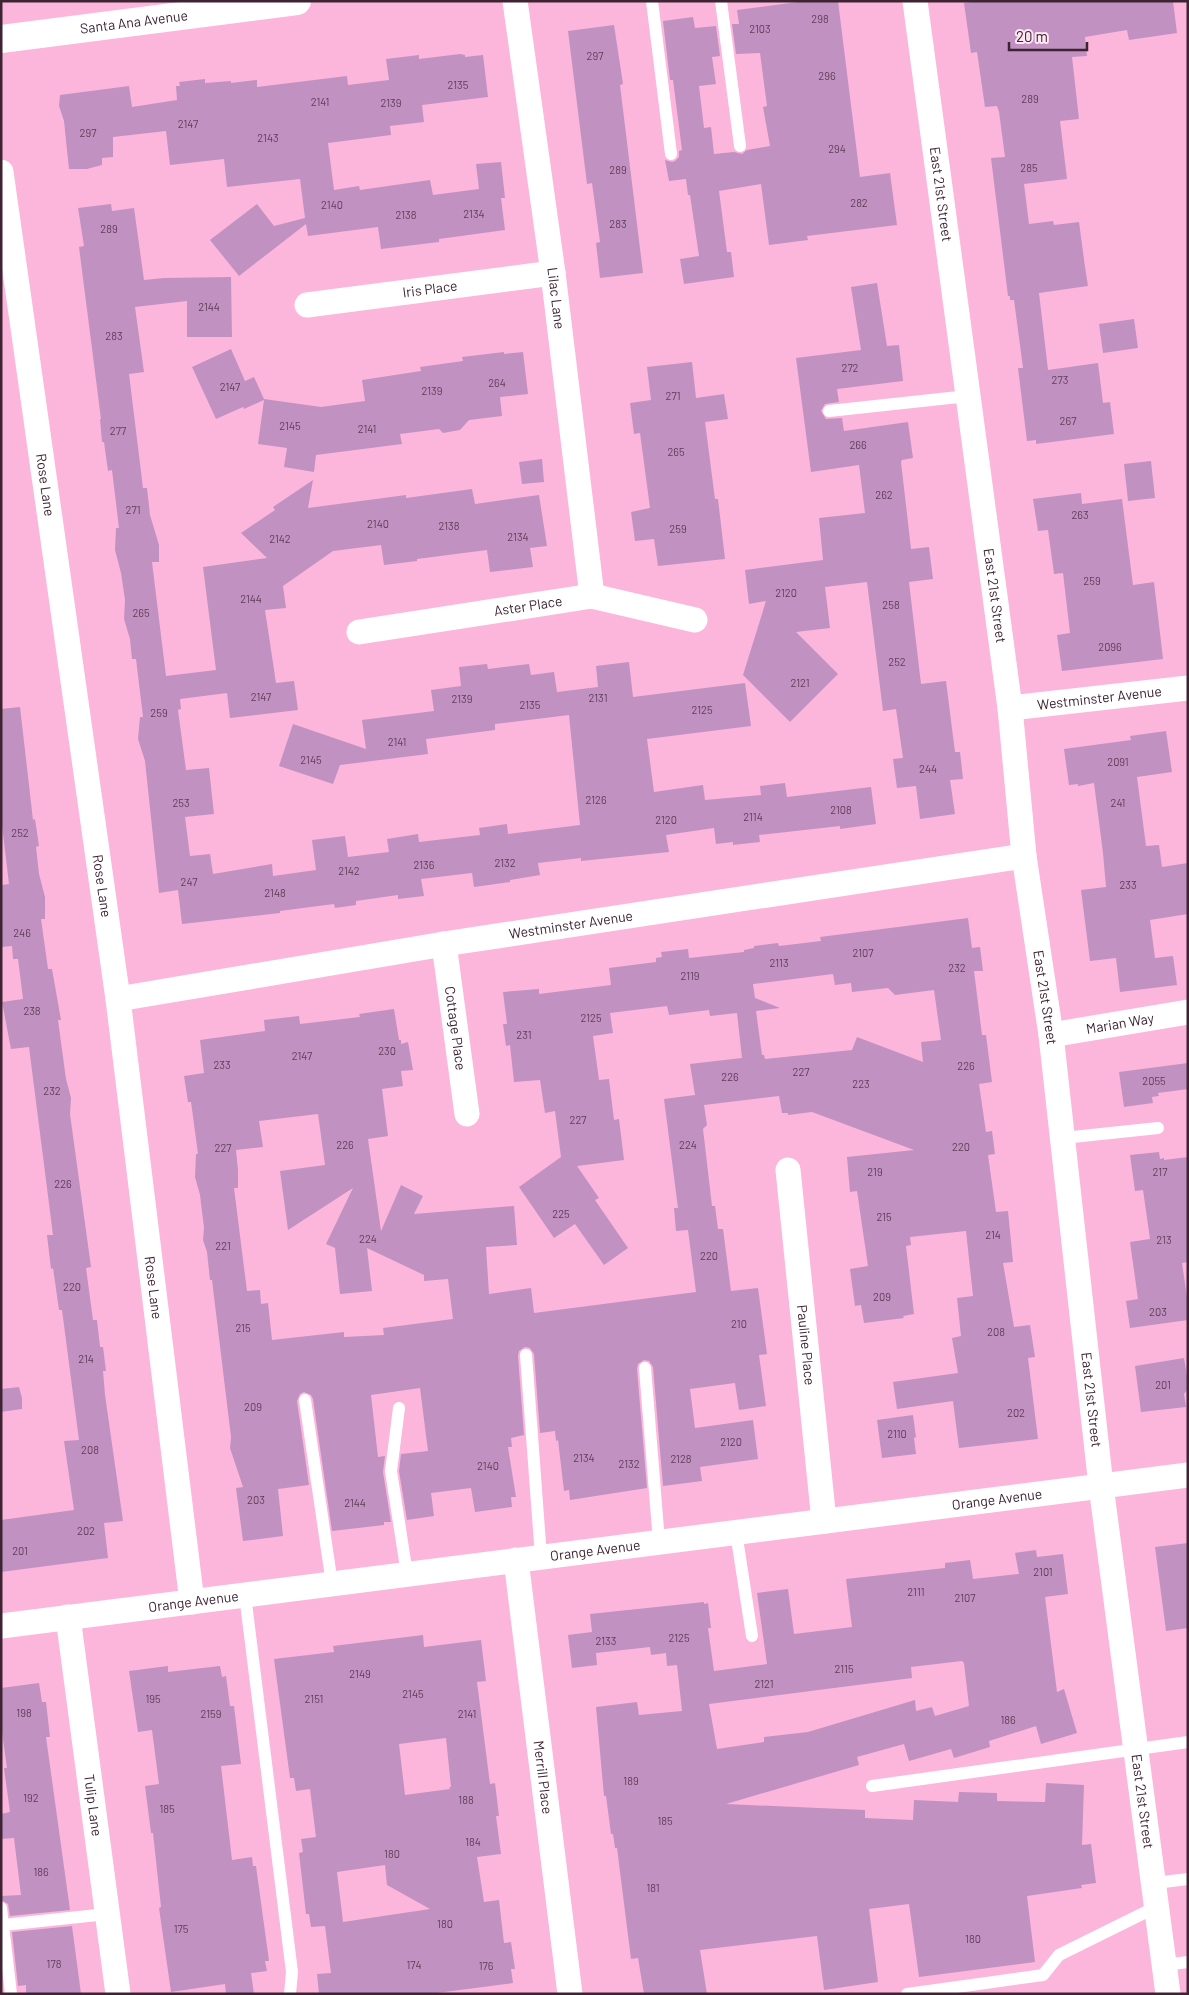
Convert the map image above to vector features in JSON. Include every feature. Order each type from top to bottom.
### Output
[{"type":"street","name":"Santa Ana Avenue","points":[[1,39],[253,4],[296,1]]},
{"type":"street","name":"Lilac Lane","points":[[515,1],[553,273],[592,596]]},
{"type":"street","name":"East 21st Street","points":[[916,1],[1010,708],[1024,856],[1052,1035],[1101,1486],[1135,1750],[1155,1895],[1176,1963],[1168,1994]]},
{"type":"street","name":"Rose Lane","points":[[1,172],[118,999],[192,1602]]},
{"type":"street","name":"Iris Place","points":[[306,305],[553,273]]},
{"type":"street","name":"Aster Place","points":[[360,632],[592,596],[695,620]]},
{"type":"street","name":"Westminster Avenue","points":[[1010,708],[1188,688]]},
{"type":"street","name":"Westminster Avenue","points":[[118,999],[444,944],[1024,856]]},
{"type":"street","name":"Cottage Place","points":[[444,944],[467,1114]]},
{"type":"street","name":"Marian Way","points":[[1052,1035],[1188,1012]]},
{"type":"street","name":"Pauline Place","points":[[788,1170],[824,1521]]},
{"type":"street","name":"Orange Avenue","points":[[1,1626],[1188,1475]]},
{"type":"street","name":"Merrill Place","points":[[528,1559],[570,1994]]},
{"type":"street","name":"Tulip Lane","points":[[68,1617],[118,1994]]},
{"type":"lane","points":[[652,1],[671,154]]},
{"type":"lane","points":[[721,1],[740,146]]},
{"type":"lane","points":[[829,411],[968,396]]},
{"type":"lane","points":[[1063,1138],[1158,1128]]},
{"type":"lane","points":[[526,1355],[528,1559]]},
{"type":"lane","points":[[645,1368],[659,1542]]},
{"type":"lane","points":[[305,1400],[332,1584]]},
{"type":"lane","points":[[399,1408],[391,1471],[407,1574]]},
{"type":"lane","points":[[736,1532],[752,1636]]},
{"type":"lane","points":[[245,1595],[292,1972],[290,1994]]},
{"type":"lane","points":[[872,1786],[1188,1742]]},
{"type":"lane","points":[[906,1994],[1043,1975],[1058,1954],[1155,1895],[1188,1879]]},
{"type":"lane","points":[[1,1908],[11,1994]]},
{"type":"lane","points":[[4,1925],[108,1914]]},
{"type":"building","points":[[806,1],[838,1],[860,177],[890,173],[897,225],[807,236],[808,240],[769,245],[761,184],[719,191],[727,252],[731,252],[734,277],[684,284],[680,259],[699,256],[686,179],[669,181],[665,160],[675,161],[679,157],[679,151],[682,150],[673,80],[670,80],[663,21],[693,17],[695,28],[716,26],[720,56],[712,57],[716,84],[699,86],[704,128],[711,127],[714,154],[734,152],[742,154],[747,150],[770,146],[763,107],[767,106],[760,53],[736,54],[732,24],[739,24],[737,10]]},
{"type":"building","points":[[979,1],[1173,1],[1177,33],[1129,40],[1127,30],[1085,37],[1087,56],[1072,57],[1079,119],[1060,121],[1067,179],[1024,184],[1029,224],[1053,221],[1054,225],[1079,222],[1088,286],[1039,293],[1048,370],[1098,363],[1103,403],[1110,402],[1114,434],[1036,444],[1036,440],[1027,441],[1018,368],[1023,368],[1014,300],[1010,300],[1010,296],[1008,296],[991,158],[1005,157],[999,112],[997,106],[985,107],[977,52],[971,53],[964,3]]},
{"type":"building","points":[[614,25],[623,84],[620,85],[643,273],[600,278],[596,243],[600,242],[592,183],[587,184],[568,31]]},
{"type":"building","points":[[419,55],[419,59],[465,55],[465,57],[483,55],[488,97],[422,105],[424,122],[390,126],[391,135],[328,143],[334,190],[359,186],[360,190],[430,180],[433,195],[479,189],[476,164],[501,162],[505,198],[501,198],[505,230],[439,239],[439,242],[381,249],[378,227],[308,236],[306,224],[239,276],[210,240],[257,204],[274,226],[305,218],[300,179],[227,187],[224,159],[170,165],[166,131],[113,137],[113,157],[102,158],[102,165],[87,169],[69,169],[64,121],[59,106],[60,95],[129,86],[132,107],[177,100],[176,86],[180,86],[179,82],[205,79],[205,83],[257,80],[257,87],[347,76],[348,85],[389,80],[386,59]]},
{"type":"building","points":[[111,204],[112,211],[134,208],[144,280],[231,277],[232,337],[187,337],[187,301],[135,307],[144,372],[129,374],[143,488],[147,488],[150,515],[159,545],[159,562],[152,562],[166,676],[216,670],[203,567],[267,558],[241,533],[275,510],[273,507],[313,480],[308,508],[406,495],[406,498],[472,489],[475,504],[539,495],[547,546],[530,548],[533,567],[490,572],[487,550],[384,565],[381,545],[333,551],[283,586],[286,608],[265,610],[276,683],[294,681],[298,710],[230,718],[227,693],[180,699],[181,709],[178,710],[186,770],[209,768],[214,814],[185,817],[190,856],[210,854],[213,874],[272,864],[273,876],[316,870],[312,840],[345,836],[348,857],[389,852],[387,839],[418,834],[419,842],[480,835],[479,828],[507,824],[508,834],[580,825],[569,715],[495,724],[495,730],[426,739],[428,754],[340,765],[333,784],[279,766],[293,724],[366,749],[362,720],[434,711],[431,690],[461,686],[459,667],[487,664],[488,669],[529,664],[531,675],[554,672],[557,692],[598,687],[596,666],[629,662],[633,697],[745,683],[751,726],[647,739],[654,792],[703,785],[705,800],[761,795],[760,786],[785,783],[787,797],[871,787],[876,824],[840,829],[840,826],[759,835],[760,842],[733,845],[733,842],[716,844],[714,828],[666,835],[669,852],[581,861],[581,858],[538,863],[540,875],[510,880],[510,882],[474,887],[472,873],[421,879],[424,896],[398,899],[398,895],[356,901],[356,905],[335,908],[334,904],[280,911],[280,913],[182,924],[178,890],[159,893],[145,761],[138,739],[140,717],[143,717],[136,659],[132,659],[130,639],[124,619],[125,600],[115,550],[116,528],[119,528],[112,470],[108,471],[104,442],[102,442],[101,419],[79,247],[84,246],[78,208]]},
{"type":"building","points":[[877,283],[887,346],[899,345],[903,381],[837,389],[839,402],[825,404],[821,411],[826,419],[842,418],[844,431],[908,422],[913,458],[902,460],[901,462],[911,549],[929,547],[933,579],[909,582],[921,684],[946,681],[955,752],[960,752],[963,779],[950,780],[955,814],[920,819],[916,786],[897,788],[893,759],[903,758],[896,709],[883,711],[867,582],[825,587],[830,628],[796,632],[838,674],[790,722],[743,675],[766,601],[749,604],[745,570],[823,560],[819,518],[865,513],[859,465],[811,472],[796,358],[861,350],[851,287]]},
{"type":"building","points":[[1134,319],[1138,348],[1103,353],[1099,324]]},
{"type":"building","points":[[231,349],[245,381],[254,377],[264,399],[321,407],[365,401],[362,380],[421,371],[420,367],[463,361],[462,357],[504,352],[504,354],[523,352],[528,394],[500,397],[502,416],[469,420],[460,430],[443,433],[439,429],[400,434],[402,444],[316,455],[314,472],[284,467],[287,448],[258,444],[264,400],[216,419],[192,367]]},
{"type":"building","points":[[692,362],[696,398],[724,394],[728,419],[705,422],[715,499],[718,499],[725,559],[658,566],[654,539],[635,541],[631,512],[650,508],[640,433],[634,434],[630,403],[651,400],[647,367]]},
{"type":"building","points":[[542,459],[544,482],[522,484],[519,462]]},
{"type":"building","points":[[1151,461],[1155,498],[1128,501],[1124,464]]},
{"type":"building","points":[[1081,493],[1082,504],[1122,499],[1133,585],[1154,582],[1163,659],[1062,671],[1057,635],[1070,633],[1063,573],[1054,574],[1048,530],[1038,531],[1033,499]]},
{"type":"building","points":[[20,707],[33,820],[35,819],[39,846],[36,847],[39,874],[45,897],[45,919],[41,919],[48,969],[52,969],[61,1020],[58,1020],[66,1079],[71,1098],[70,1114],[91,1267],[86,1268],[93,1320],[97,1320],[100,1347],[103,1347],[106,1371],[103,1371],[105,1395],[123,1521],[104,1523],[108,1558],[1,1572],[1,1520],[74,1510],[64,1441],[79,1440],[62,1310],[59,1310],[53,1268],[51,1269],[47,1235],[53,1235],[29,1047],[11,1049],[2,1002],[23,999],[18,959],[13,959],[12,946],[1,947],[2,885],[9,884],[1,817],[1,709]]},
{"type":"building","points":[[1166,731],[1172,772],[1137,777],[1146,846],[1159,845],[1162,867],[1188,863],[1188,914],[1150,920],[1155,958],[1173,956],[1177,985],[1120,992],[1116,958],[1090,961],[1081,890],[1106,887],[1103,853],[1094,783],[1078,786],[1078,784],[1069,785],[1064,749],[1131,740],[1130,736]]},
{"type":"building","points":[[968,918],[972,948],[980,947],[983,971],[974,971],[982,1035],[986,1035],[992,1082],[979,1084],[986,1132],[992,1131],[995,1154],[988,1155],[996,1212],[1008,1211],[1013,1262],[1003,1263],[1014,1327],[1030,1325],[1035,1357],[1028,1358],[1038,1439],[959,1448],[953,1401],[897,1409],[893,1382],[958,1373],[952,1338],[961,1336],[957,1298],[973,1296],[966,1231],[910,1237],[911,1245],[906,1246],[914,1314],[903,1316],[904,1318],[864,1323],[861,1305],[855,1306],[850,1269],[868,1266],[857,1191],[850,1192],[847,1157],[914,1150],[812,1112],[788,1115],[788,1113],[782,1113],[779,1096],[704,1105],[707,1125],[703,1129],[712,1206],[715,1206],[718,1229],[723,1229],[731,1291],[758,1288],[767,1354],[759,1355],[766,1406],[739,1410],[735,1383],[690,1389],[695,1428],[753,1420],[758,1459],[700,1467],[702,1481],[663,1486],[653,1367],[649,1361],[644,1360],[638,1364],[637,1369],[647,1488],[570,1500],[569,1490],[564,1491],[558,1440],[556,1441],[555,1431],[540,1433],[534,1354],[530,1348],[525,1347],[519,1351],[518,1356],[524,1435],[511,1438],[512,1447],[508,1447],[516,1497],[511,1497],[512,1507],[475,1512],[471,1488],[431,1493],[434,1516],[407,1520],[399,1471],[401,1454],[428,1451],[420,1388],[371,1395],[378,1457],[385,1456],[383,1472],[391,1522],[384,1522],[384,1525],[332,1531],[313,1399],[311,1395],[304,1392],[300,1394],[297,1401],[309,1485],[278,1489],[283,1536],[243,1541],[236,1488],[243,1487],[230,1448],[231,1437],[212,1280],[210,1280],[207,1252],[203,1240],[204,1228],[200,1195],[195,1177],[196,1154],[198,1154],[191,1102],[188,1102],[184,1076],[204,1073],[200,1040],[265,1031],[264,1020],[299,1016],[300,1024],[360,1017],[359,1014],[394,1009],[399,1040],[401,1040],[401,1044],[408,1042],[413,1070],[401,1071],[403,1086],[382,1089],[388,1136],[368,1139],[381,1231],[401,1185],[423,1196],[414,1214],[514,1206],[517,1245],[486,1247],[489,1294],[531,1288],[534,1313],[696,1292],[688,1230],[676,1231],[674,1208],[678,1208],[664,1099],[695,1095],[690,1064],[742,1058],[737,1013],[710,1016],[709,1010],[669,1015],[667,1006],[610,1013],[613,1033],[593,1036],[599,1080],[609,1079],[614,1120],[619,1119],[624,1160],[577,1166],[599,1198],[595,1200],[628,1248],[604,1265],[575,1224],[554,1238],[519,1187],[561,1157],[555,1111],[545,1113],[540,1080],[514,1082],[510,1045],[506,1046],[503,1024],[507,1024],[503,992],[539,989],[539,994],[611,985],[609,968],[656,962],[656,958],[662,957],[661,952],[688,949],[689,958],[744,952],[744,950],[754,948],[754,946],[778,943],[779,946],[821,941],[820,937]],"holes":[[[833,974],[835,985],[851,983],[852,992],[888,988],[895,995],[934,990],[941,1040],[921,1042],[923,1062],[857,1037],[852,1050],[765,1059],[764,1055],[762,1055],[756,1011],[780,1008],[755,998],[753,984]],[[318,1114],[325,1165],[280,1171],[288,1230],[353,1188],[326,1244],[335,1248],[340,1294],[372,1291],[367,1248],[424,1275],[424,1281],[448,1279],[453,1319],[383,1328],[384,1335],[344,1337],[344,1332],[272,1340],[268,1303],[261,1304],[260,1290],[247,1291],[234,1188],[238,1188],[236,1150],[263,1147],[259,1121]]]},
{"type":"building","points":[[1188,1063],[1188,1089],[1158,1093],[1159,1096],[1152,1097],[1153,1103],[1124,1107],[1119,1072]]},
{"type":"building","points":[[1159,1152],[1160,1159],[1164,1158],[1164,1160],[1188,1157],[1188,1262],[1182,1263],[1188,1304],[1188,1320],[1130,1328],[1126,1301],[1138,1299],[1130,1242],[1150,1239],[1143,1190],[1135,1191],[1130,1155]]},
{"type":"building","points":[[1184,1358],[1188,1382],[1188,1389],[1184,1394],[1186,1407],[1141,1412],[1135,1366]]},
{"type":"building","points":[[19,1387],[22,1409],[1,1412],[1,1389]]},
{"type":"building","points":[[913,1415],[916,1454],[882,1458],[877,1420]]},
{"type":"building","points":[[1188,1543],[1188,1628],[1166,1631],[1155,1547]]},
{"type":"building","points":[[1036,1550],[1037,1557],[1063,1554],[1068,1594],[1045,1597],[1057,1692],[1064,1689],[1077,1733],[1041,1744],[1036,1726],[989,1741],[990,1747],[954,1758],[951,1749],[909,1761],[904,1744],[857,1757],[859,1765],[726,1804],[865,1810],[865,1818],[913,1820],[914,1800],[958,1802],[959,1792],[997,1793],[997,1801],[1045,1802],[1046,1783],[1084,1785],[1082,1845],[1091,1844],[1096,1883],[1081,1885],[1082,1888],[1027,1896],[1035,1962],[919,1977],[909,1904],[869,1909],[878,1982],[824,1990],[817,1936],[700,1950],[707,1994],[644,1994],[638,1958],[631,1959],[617,1848],[615,1848],[613,1834],[611,1834],[606,1796],[604,1796],[596,1707],[637,1702],[639,1715],[682,1711],[677,1665],[667,1666],[666,1653],[651,1655],[650,1647],[596,1653],[597,1665],[572,1668],[568,1635],[592,1632],[590,1614],[704,1602],[704,1604],[708,1603],[711,1628],[708,1628],[714,1671],[767,1664],[757,1593],[788,1589],[794,1634],[852,1627],[846,1579],[945,1568],[945,1563],[970,1560],[973,1579],[1019,1574],[1015,1553]],"holes":[[[962,1661],[964,1663],[969,1706],[935,1716],[932,1707],[916,1711],[915,1700],[808,1732],[764,1737],[764,1742],[717,1749],[709,1704],[912,1678],[911,1667]]]},
{"type":"building","points":[[423,1635],[424,1647],[481,1640],[486,1681],[477,1682],[490,1784],[495,1783],[499,1816],[496,1816],[501,1854],[477,1857],[484,1902],[499,1900],[504,1943],[511,1942],[515,1969],[511,1969],[513,1983],[429,1994],[319,1994],[317,1974],[331,1973],[325,1926],[311,1927],[309,1914],[306,1914],[299,1853],[303,1852],[301,1839],[316,1837],[310,1789],[296,1791],[294,1778],[290,1778],[274,1659],[334,1652],[333,1646]],"holes":[[[446,1738],[450,1789],[405,1795],[399,1744]],[[385,1865],[387,1885],[430,1909],[343,1922],[337,1872]]]},
{"type":"building","points":[[168,1666],[168,1672],[220,1666],[222,1677],[226,1676],[230,1706],[234,1706],[241,1764],[221,1766],[232,1860],[252,1857],[253,1866],[256,1866],[269,1961],[265,1961],[267,1971],[251,1973],[254,1994],[226,1994],[225,1984],[171,1992],[159,1908],[161,1907],[153,1833],[151,1833],[145,1786],[159,1784],[152,1730],[138,1732],[129,1671]]},
{"type":"building","points":[[39,1683],[42,1702],[46,1702],[50,1737],[46,1737],[70,1910],[10,1916],[8,1904],[1,1900],[1,1896],[21,1895],[14,1838],[1,1839],[1,1814],[10,1812],[4,1768],[7,1768],[1,1725],[1,1688]]},
{"type":"building","points":[[72,1926],[81,1994],[26,1994],[26,1985],[18,1986],[12,1932]]}]
